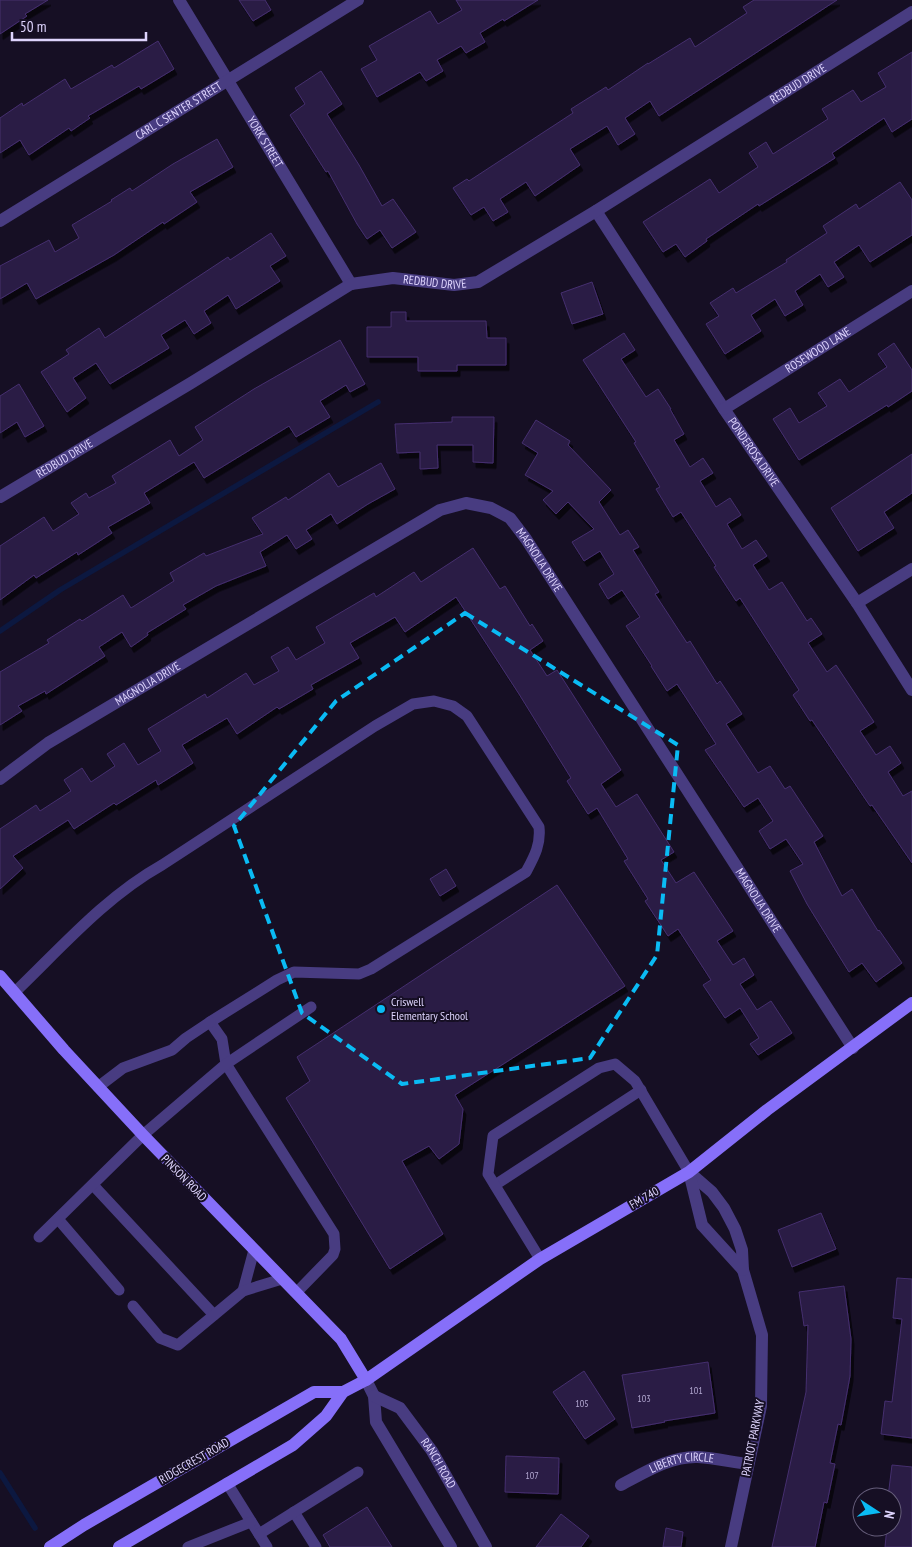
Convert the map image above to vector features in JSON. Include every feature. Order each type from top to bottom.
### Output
[{"type":"main road","name":"PINSON ROAD","points":[[0,976],[143,1135],[341,1339],[366,1380]]},
{"type":"main road","name":"FM 740","points":[[366,1380],[540,1259],[689,1172],[767,1110],[912,1003]]},
{"type":"main road","name":"RIDGECREST ROAD","points":[[227,1484],[293,1445],[326,1416],[343,1392],[366,1380]]},
{"type":"main road","name":"RIDGECREST ROAD","points":[[50,1547],[93,1520],[314,1392],[343,1392]]},
{"type":"main road","points":[[119,1547],[227,1484]]},
{"type":"street","name":"YORK STREET","points":[[179,0],[351,284]]},
{"type":"street","name":"CARL C SENTER STREET","points":[[0,221],[358,0]]},
{"type":"street","name":"REDBUD DRIVE","points":[[0,497],[191,383],[351,284],[393,278],[454,285],[478,282],[596,211],[912,12]]},
{"type":"street","name":"PONDEROSA DRIVE","points":[[596,211],[724,410],[857,603],[912,690]]},
{"type":"street","name":"ROSEWOOD LANE","points":[[724,410],[912,291]]},
{"type":"street","name":"MAGNOLIA DRIVE","points":[[0,779],[48,743],[440,510],[466,503],[491,508],[510,518],[526,539],[853,1048]]},
{"type":"street","points":[[857,603],[912,569]]},
{"type":"street","name":"PATRIOT PARKWAY","points":[[689,1172],[702,1225],[743,1270]]},
{"type":"street","name":"PATRIOT PARKWAY","points":[[689,1172],[712,1192],[724,1208],[735,1229],[742,1250],[743,1270],[762,1335],[761,1406],[731,1547]]},
{"type":"street","points":[[366,1380],[374,1396],[376,1422],[451,1547]]},
{"type":"street","name":"RANCH ROAD","points":[[374,1396],[400,1408],[432,1451],[486,1547]]},
{"type":"street","name":"LIBERTY CIRCLE","points":[[621,1485],[661,1465],[680,1459],[697,1457],[748,1464]]},
{"type":"lane","points":[[14,993],[97,914],[136,880],[375,726],[412,704],[434,701],[453,706],[467,716],[539,827],[540,838],[536,854],[526,872],[372,969],[358,974],[294,972],[277,980],[210,1022],[172,1050],[123,1068],[98,1087]]},
{"type":"lane","points":[[39,1237],[143,1135],[226,1064],[311,1007]]},
{"type":"lane","points":[[210,1022],[222,1039],[226,1064],[334,1234],[335,1249],[333,1255],[297,1292]]},
{"type":"lane","points":[[540,1259],[488,1174],[492,1136],[599,1068],[615,1064],[635,1081],[689,1172]]},
{"type":"lane","points":[[495,1185],[641,1090]]},
{"type":"lane","points":[[92,1185],[214,1315]]},
{"type":"lane","points":[[58,1219],[119,1290]]},
{"type":"lane","points":[[243,1291],[254,1250]]},
{"type":"lane","points":[[133,1306],[160,1338],[178,1345],[243,1291],[282,1279]]},
{"type":"lane","points":[[259,1534],[358,1472]]},
{"type":"lane","points":[[227,1484],[267,1547]]},
{"type":"lane","points":[[294,1512],[316,1547]]},
{"type":"lane","points":[[188,1547],[251,1522]]},
{"type":"highlighted area","points":[[465,613],[678,745],[657,955],[590,1058],[402,1084],[302,1013],[234,826],[336,701]]},
{"type":"building","points":[[0,0],[48,0],[25,14],[27,16],[0,34]]},
{"type":"building","points":[[239,0],[265,0],[271,10],[253,21]]},
{"type":"building","points":[[456,0],[538,0],[480,33],[485,42],[466,53],[461,46],[437,60],[443,71],[426,81],[420,72],[377,97],[361,69],[377,60],[369,46],[430,11],[438,24],[462,10]]},
{"type":"building","points":[[754,0],[837,0],[659,116],[650,101],[625,118],[635,134],[618,145],[607,126],[570,149],[580,165],[535,196],[526,182],[500,199],[508,212],[493,221],[484,207],[471,215],[453,188],[467,179],[469,181],[573,113],[571,109],[606,87],[608,90],[690,38],[695,47],[747,13],[743,7]]},
{"type":"building","points":[[158,41],[174,69],[141,89],[139,86],[88,116],[90,118],[71,131],[69,128],[29,155],[20,140],[0,153],[0,118],[22,103],[23,106],[65,79],[71,89],[112,65],[114,68]]},
{"type":"building","points":[[912,52],[912,119],[892,132],[884,118],[832,153],[835,158],[759,206],[758,204],[706,239],[707,241],[685,257],[676,244],[663,252],[643,222],[710,179],[719,193],[758,167],[749,153],[766,142],[773,154],[828,119],[822,109],[853,90],[861,102],[886,87],[878,73]]},
{"type":"building","points":[[321,71],[342,104],[327,114],[382,206],[393,199],[416,232],[392,248],[380,230],[367,239],[328,171],[326,172],[290,115],[305,104],[295,88]]},
{"type":"building","points":[[217,139],[233,167],[190,192],[197,202],[114,255],[36,299],[27,283],[0,299],[0,266],[49,240],[55,252],[79,238],[72,225],[130,188],[132,191],[173,164]]},
{"type":"building","points":[[900,182],[912,200],[912,235],[870,262],[859,245],[834,262],[844,277],[828,287],[820,274],[795,291],[803,305],[785,316],[775,299],[751,315],[761,331],[725,354],[706,324],[719,316],[710,303],[733,288],[736,293],[787,262],[786,260],[827,233],[823,226],[856,204],[859,209]]},
{"type":"building","points":[[271,233],[286,256],[270,266],[280,281],[236,309],[228,295],[204,311],[211,323],[194,334],[185,320],[161,335],[169,348],[110,384],[96,363],[73,378],[86,398],[67,412],[41,372],[69,354],[66,350],[99,328],[105,338],[228,257],[230,260]]},
{"type":"building","points":[[592,282],[603,314],[572,324],[561,293]]},
{"type":"building","points":[[391,312],[406,312],[406,321],[486,321],[487,338],[506,338],[506,365],[457,365],[457,371],[418,371],[418,357],[367,357],[367,327],[391,327]]},
{"type":"building","points":[[624,333],[635,350],[621,359],[646,397],[658,389],[671,409],[684,434],[674,440],[690,467],[703,458],[713,473],[700,481],[716,507],[730,498],[741,515],[727,524],[742,549],[756,540],[767,556],[753,565],[769,590],[782,582],[807,621],[811,618],[822,634],[808,643],[827,672],[836,665],[874,722],[860,731],[876,755],[890,746],[901,763],[888,772],[903,796],[912,791],[912,863],[872,805],[870,806],[812,720],[810,721],[793,695],[799,690],[740,598],[736,601],[681,512],[673,517],[656,489],[660,487],[634,443],[636,442],[583,360]]},
{"type":"building","points":[[340,340],[365,384],[350,392],[346,385],[320,401],[330,417],[296,437],[289,426],[204,478],[194,462],[144,493],[150,503],[108,527],[112,533],[78,555],[77,552],[36,578],[34,575],[0,600],[0,546],[44,517],[53,531],[79,514],[71,503],[86,493],[89,498],[116,483],[112,476],[170,440],[179,456],[203,440],[195,427],[254,389]]},
{"type":"building","points":[[894,343],[912,370],[912,391],[799,460],[773,419],[790,408],[799,423],[827,406],[818,393],[840,379],[849,392],[887,367],[878,354]]},
{"type":"building","points":[[19,384],[44,426],[25,437],[17,422],[0,433],[0,396]]},
{"type":"building","points":[[452,417],[494,417],[493,463],[473,462],[473,445],[437,445],[438,468],[420,469],[420,452],[397,453],[395,424],[452,422]]},
{"type":"building","points":[[536,420],[570,441],[568,445],[611,490],[599,502],[620,535],[628,530],[639,547],[633,550],[659,592],[655,594],[687,643],[690,641],[717,684],[720,681],[742,714],[726,724],[758,773],[770,766],[785,789],[790,786],[823,836],[814,842],[842,896],[852,889],[878,931],[902,963],[876,982],[862,963],[849,972],[807,904],[790,871],[803,864],[786,839],[770,849],[759,831],[773,821],[758,798],[744,807],[705,750],[716,744],[677,684],[667,691],[626,626],[640,617],[622,590],[608,599],[599,584],[614,574],[600,551],[584,561],[572,542],[594,529],[568,502],[556,514],[543,500],[553,491],[525,475],[538,453],[522,443]]},
{"type":"building","points":[[912,454],[912,493],[884,512],[894,528],[858,551],[831,508]]},
{"type":"building","points":[[381,463],[395,489],[337,524],[331,514],[306,530],[312,539],[296,549],[287,535],[260,552],[266,566],[216,586],[183,605],[186,609],[147,633],[148,635],[131,647],[122,632],[99,647],[105,656],[46,694],[45,691],[18,706],[22,711],[0,725],[0,672],[49,643],[47,640],[80,619],[82,621],[123,595],[131,608],[174,581],[170,573],[204,553],[206,556],[263,534],[252,518],[286,497],[288,500],[329,473],[338,487]]},
{"type":"building","points":[[473,548],[500,589],[505,586],[530,626],[532,624],[543,641],[530,650],[547,676],[557,670],[621,770],[601,784],[616,807],[637,794],[674,852],[661,860],[676,883],[694,872],[733,931],[717,941],[733,965],[744,958],[754,975],[740,984],[757,1010],[771,1001],[792,1033],[758,1055],[750,1044],[759,1038],[740,1008],[725,1018],[703,985],[711,980],[678,929],[668,936],[645,901],[648,899],[624,861],[628,859],[597,808],[588,814],[567,781],[571,778],[456,597],[405,632],[395,617],[350,643],[359,658],[311,685],[313,689],[279,709],[277,707],[237,734],[227,718],[182,745],[193,763],[158,785],[156,780],[116,805],[114,803],[74,829],[68,820],[13,856],[23,868],[0,889],[0,829],[36,805],[40,811],[71,791],[64,780],[82,768],[91,782],[115,766],[107,754],[124,743],[138,765],[161,751],[148,729],[205,694],[207,698],[246,673],[254,685],[279,671],[271,657],[288,647],[296,660],[325,643],[316,627],[374,593],[376,597],[414,572],[421,582]]},
{"type":"building","points":[[446,869],[456,886],[440,896],[430,879]]},
{"type":"building","points":[[557,885],[625,986],[455,1095],[463,1109],[459,1144],[439,1159],[429,1146],[402,1161],[443,1234],[390,1269],[286,1098],[310,1081],[297,1057]]},
{"type":"building","points":[[821,1213],[836,1249],[792,1267],[778,1230]]},
{"type":"building","points":[[897,1278],[912,1279],[912,1438],[881,1434],[885,1401],[892,1402],[902,1319],[893,1318]]},
{"type":"building","points":[[844,1286],[851,1339],[850,1376],[841,1425],[838,1424],[830,1463],[835,1464],[827,1503],[824,1502],[815,1547],[772,1547],[806,1392],[808,1325],[804,1326],[799,1292]]},
{"type":"building","points":[[708,1362],[715,1413],[632,1428],[622,1375]]},
{"type":"building","points":[[584,1371],[615,1419],[585,1439],[553,1392]]},
{"type":"building","points":[[506,1456],[559,1458],[558,1494],[505,1492]]},
{"type":"building","points":[[892,1465],[912,1467],[912,1547],[885,1547],[886,1537],[902,1537],[902,1487],[889,1487]]},
{"type":"building","points":[[367,1507],[392,1547],[330,1547],[323,1535]]},
{"type":"building","points":[[561,1514],[589,1536],[581,1547],[536,1547]]},
{"type":"building","points":[[666,1528],[683,1532],[681,1547],[663,1547]]},
{"type":"waterway","points":[[0,631],[60,590],[378,402]]},
{"type":"waterway","points":[[0,1473],[35,1528]]},
{"type":"place","name":"Criswell Elementary School","points":[[381,1009]]}]
